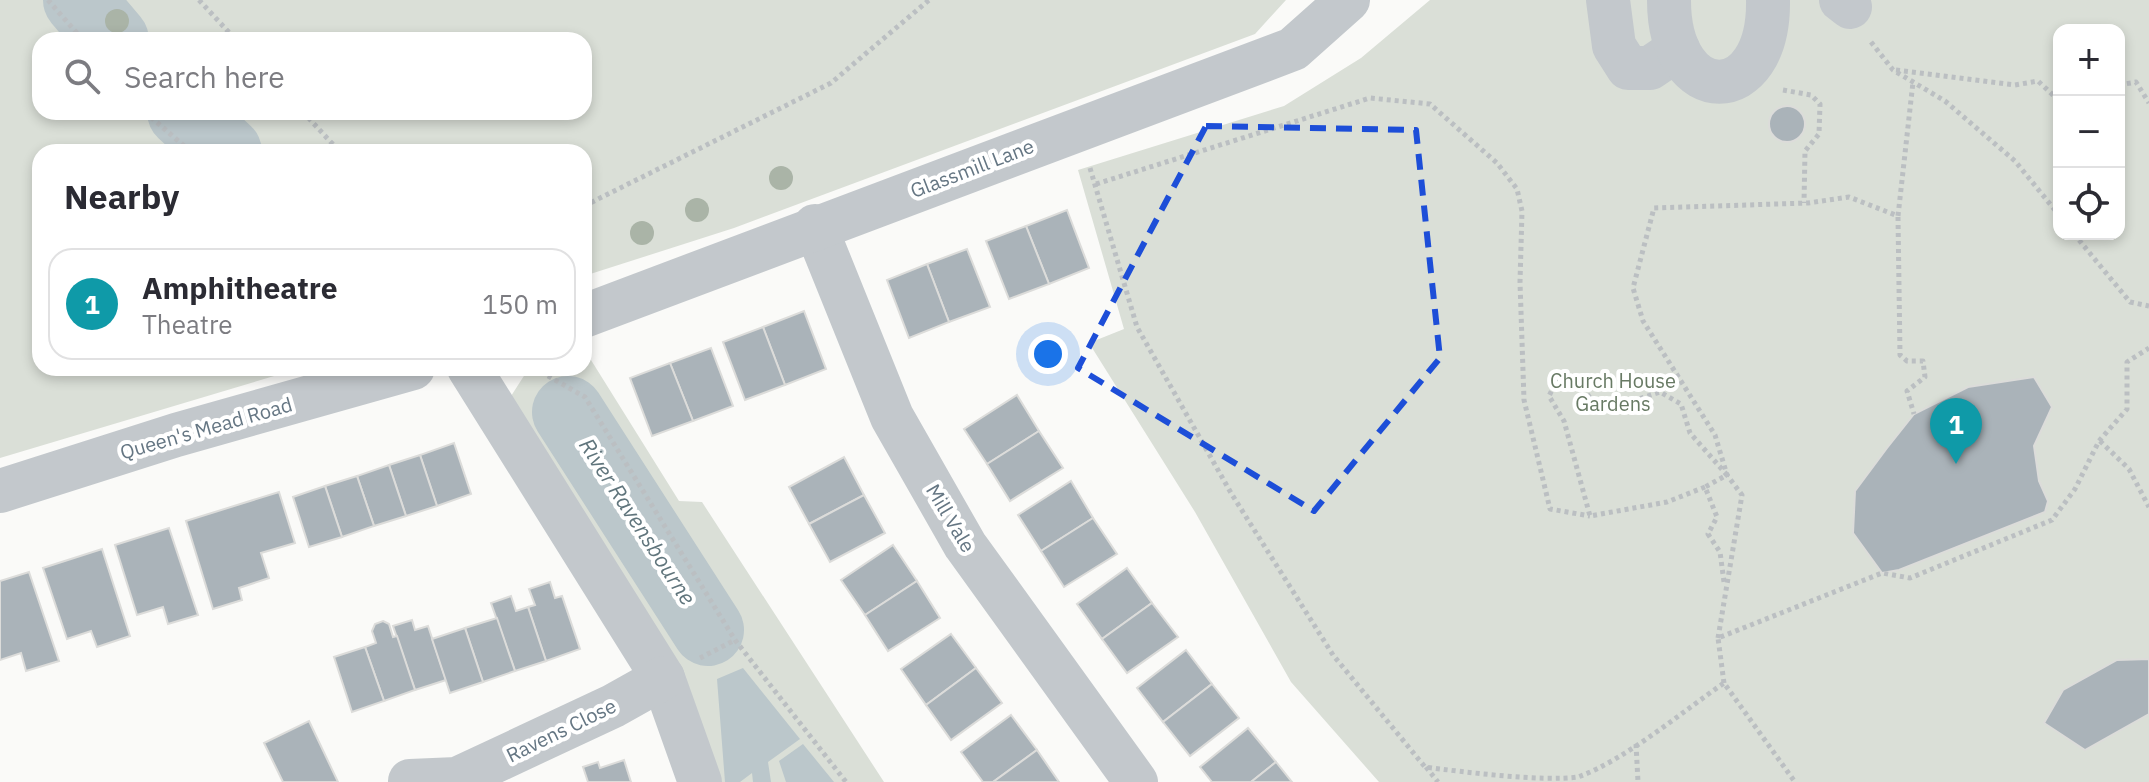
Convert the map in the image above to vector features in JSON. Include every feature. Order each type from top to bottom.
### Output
[{"type":"street","name":"Glassmill Lane","points":[[592,313],[815,226],[1293,49],[1348,0]]},
{"type":"street","points":[[1608,0],[1614,46],[1628,68],[1650,68],[1678,49]]},
{"type":"street","points":[[1669,0],[1678,49],[1697,73],[1713,83],[1729,81],[1747,68],[1763,41],[1768,0]]},
{"type":"street","name":"Mill Vale","points":[[815,226],[892,417],[965,545],[1136,782]]},
{"type":"street","name":"Queen's Mead Road","points":[[0,491],[176,435],[385,376]]},
{"type":"street","points":[[474,376],[663,678],[700,782]]},
{"type":"street","name":"Ravens Close","points":[[410,781],[457,779],[613,706],[663,678]]},
{"type":"path","points":[[48,0],[76,32]]},
{"type":"path","points":[[199,0],[229,32]]},
{"type":"path","points":[[592,202],[831,83],[929,0]]},
{"type":"path","points":[[1845,4],[1893,70],[1945,101],[2015,161],[2053,208]]},
{"type":"path","points":[[1747,68],[1765,87],[1811,95],[1820,104],[1819,134],[1805,151],[1804,203]]},
{"type":"path","points":[[1893,70],[2015,85],[2038,81],[2053,95]]},
{"type":"path","points":[[1913,82],[1898,216],[1900,355],[1907,361],[1923,361],[1925,377],[1907,391],[1914,414]]},
{"type":"path","points":[[2125,84],[2136,82],[2149,103]]},
{"type":"path","points":[[1096,184],[1370,98],[1430,104],[1497,163],[1517,189],[1522,211],[1520,282],[1524,400],[1550,509],[1590,516],[1667,502],[1727,475]]},
{"type":"path","points":[[154,120],[182,144]]},
{"type":"path","points":[[310,120],[333,144]]},
{"type":"path","points":[[1075,129],[1096,184],[1137,327],[1231,493],[1333,655],[1438,782]]},
{"type":"path","points":[[1727,475],[1715,435],[1643,321],[1633,288],[1654,208],[1804,203],[1849,197],[1898,216]]},
{"type":"path","points":[[2079,240],[2130,302],[2149,306]]},
{"type":"path","points":[[1718,638],[1882,573],[1910,578],[2052,520],[2075,489],[2099,441],[2127,409],[2127,362],[2149,348]]},
{"type":"path","points":[[548,376],[585,397],[735,640],[846,782]]},
{"type":"path","points":[[1590,516],[1564,421],[1549,396],[1559,376],[1581,385],[1600,412],[1660,392],[1681,404],[1690,433],[1742,495],[1718,638],[1724,683],[1795,782]]},
{"type":"path","points":[[2099,441],[2129,469],[2149,507]]},
{"type":"path","points":[[1705,487],[1717,517],[1708,534],[1720,552],[1725,587]]},
{"type":"path","points":[[1425,767],[1513,780],[1577,777],[1636,744],[1724,683]]},
{"type":"path","points":[[1636,744],[1638,782]]},
{"type":"highlighted area","points":[[1206,126],[1416,130],[1440,358],[1314,511],[1078,368]]},
{"type":"green space","points":[[0,0],[1286,0],[1255,34],[734,228],[592,273],[592,144],[32,144],[32,376],[274,376],[0,458]]},
{"type":"green space","name":"Church House Gardens","points":[[1430,0],[2149,0],[2149,782],[1379,782],[1291,682],[1195,512],[1089,343],[1124,329],[1078,170],[1284,106],[1361,58]]},
{"type":"green space","points":[[592,362],[679,501],[702,502],[884,782],[715,782],[506,404],[524,376],[592,376]]},
{"type":"shaded area","points":[[743,668],[800,739],[768,762],[771,782],[753,782],[752,773],[740,782],[725,782],[717,679]]},
{"type":"shaded area","points":[[803,744],[834,782],[786,782],[779,761]]},
{"type":"building","points":[[1787,106],[1799,112],[1805,124],[1799,136],[1787,142],[1775,136],[1769,124],[1775,112]]},
{"type":"building","points":[[1067,210],[1089,268],[1049,284],[1026,226]]},
{"type":"building","points":[[1026,226],[1049,284],[1009,299],[986,241]]},
{"type":"building","points":[[967,249],[990,307],[949,322],[927,264]]},
{"type":"building","points":[[927,264],[949,322],[909,338],[887,280]]},
{"type":"building","points":[[804,311],[826,369],[785,385],[763,327]]},
{"type":"building","points":[[763,327],[785,385],[745,400],[723,342]]},
{"type":"building","points":[[711,348],[733,406],[693,421],[670,363]]},
{"type":"building","points":[[670,363],[693,421],[652,436],[630,378]]},
{"type":"building","points":[[2034,377],[2052,407],[2034,446],[2039,481],[2048,501],[2045,512],[1899,570],[1882,573],[1853,533],[1855,491],[1887,448],[1914,414],[1968,387]]},
{"type":"building","points":[[1017,395],[1039,431],[987,464],[964,429]]},
{"type":"building","points":[[1039,431],[1063,468],[1010,501],[987,464]]},
{"type":"building","points":[[454,443],[471,494],[437,506],[420,455]]},
{"type":"building","points":[[420,455],[437,506],[406,516],[389,465]]},
{"type":"building","points":[[844,457],[864,495],[809,524],[789,487]]},
{"type":"building","points":[[389,465],[406,516],[374,526],[357,476]]},
{"type":"building","points":[[357,476],[374,526],[342,537],[325,486]]},
{"type":"building","points":[[1071,481],[1093,518],[1041,551],[1018,515]]},
{"type":"building","points":[[325,486],[342,537],[309,547],[293,497]]},
{"type":"building","points":[[279,492],[295,543],[261,553],[269,578],[239,588],[242,600],[213,609],[186,521]]},
{"type":"building","points":[[864,495],[885,533],[830,562],[809,524]]},
{"type":"building","points":[[1093,518],[1117,554],[1064,587],[1041,551]]},
{"type":"building","points":[[169,528],[198,615],[168,624],[163,607],[137,615],[115,545]]},
{"type":"building","points":[[893,545],[917,581],[865,615],[841,580]]},
{"type":"building","points":[[102,549],[130,636],[97,647],[91,631],[67,639],[43,568]]},
{"type":"building","points":[[1127,568],[1152,603],[1102,639],[1077,604]]},
{"type":"building","points":[[29,572],[59,661],[26,671],[21,653],[0,660],[0,581]]},
{"type":"building","points":[[917,581],[940,618],[888,651],[865,615]]},
{"type":"building","points":[[550,582],[555,598],[562,596],[580,649],[546,661],[528,607],[535,605],[529,589]]},
{"type":"building","points":[[511,596],[516,611],[528,607],[546,661],[515,671],[491,603]]},
{"type":"building","points":[[1152,603],[1178,637],[1127,673],[1102,639]]},
{"type":"building","points":[[497,618],[515,671],[483,682],[465,628]]},
{"type":"building","points":[[412,620],[415,630],[428,626],[446,680],[415,690],[393,626]]},
{"type":"building","points":[[383,621],[389,624],[393,637],[397,636],[415,690],[384,701],[365,647],[376,643],[372,631],[375,624]]},
{"type":"building","points":[[465,628],[483,682],[450,693],[432,639]]},
{"type":"building","points":[[951,634],[976,668],[926,705],[901,669]]},
{"type":"building","points":[[365,647],[384,701],[352,712],[334,657]]},
{"type":"building","points":[[1186,650],[1212,684],[1163,722],[1137,688]]},
{"type":"building","points":[[2149,659],[2149,714],[2085,750],[2044,723],[2063,690],[2117,660]]},
{"type":"building","points":[[976,668],[1002,703],[951,740],[926,705]]},
{"type":"building","points":[[1212,684],[1239,718],[1190,756],[1163,722]]},
{"type":"building","points":[[1011,715],[1037,750],[993,782],[983,782],[961,752]]},
{"type":"building","points":[[309,721],[338,782],[283,782],[264,743]]},
{"type":"building","points":[[1248,728],[1276,762],[1251,782],[1212,782],[1200,767]]},
{"type":"building","points":[[1037,750],[1059,782],[993,782]]},
{"type":"building","points":[[624,760],[631,782],[588,782],[583,767],[598,762],[600,768]]},
{"type":"building","points":[[1276,762],[1292,782],[1251,782]]},
{"type":"waterway","name":"River Ravensbourne","points":[[79,0],[106,32]]},
{"type":"waterway","name":"River Ravensbourne","points":[[192,120],[217,144]]},
{"type":"waterway","name":"River Ravensbourne","points":[[568,412],[708,630]]},
{"type":"place","name":"Amphitheatre","points":[[1956,464]]}]
